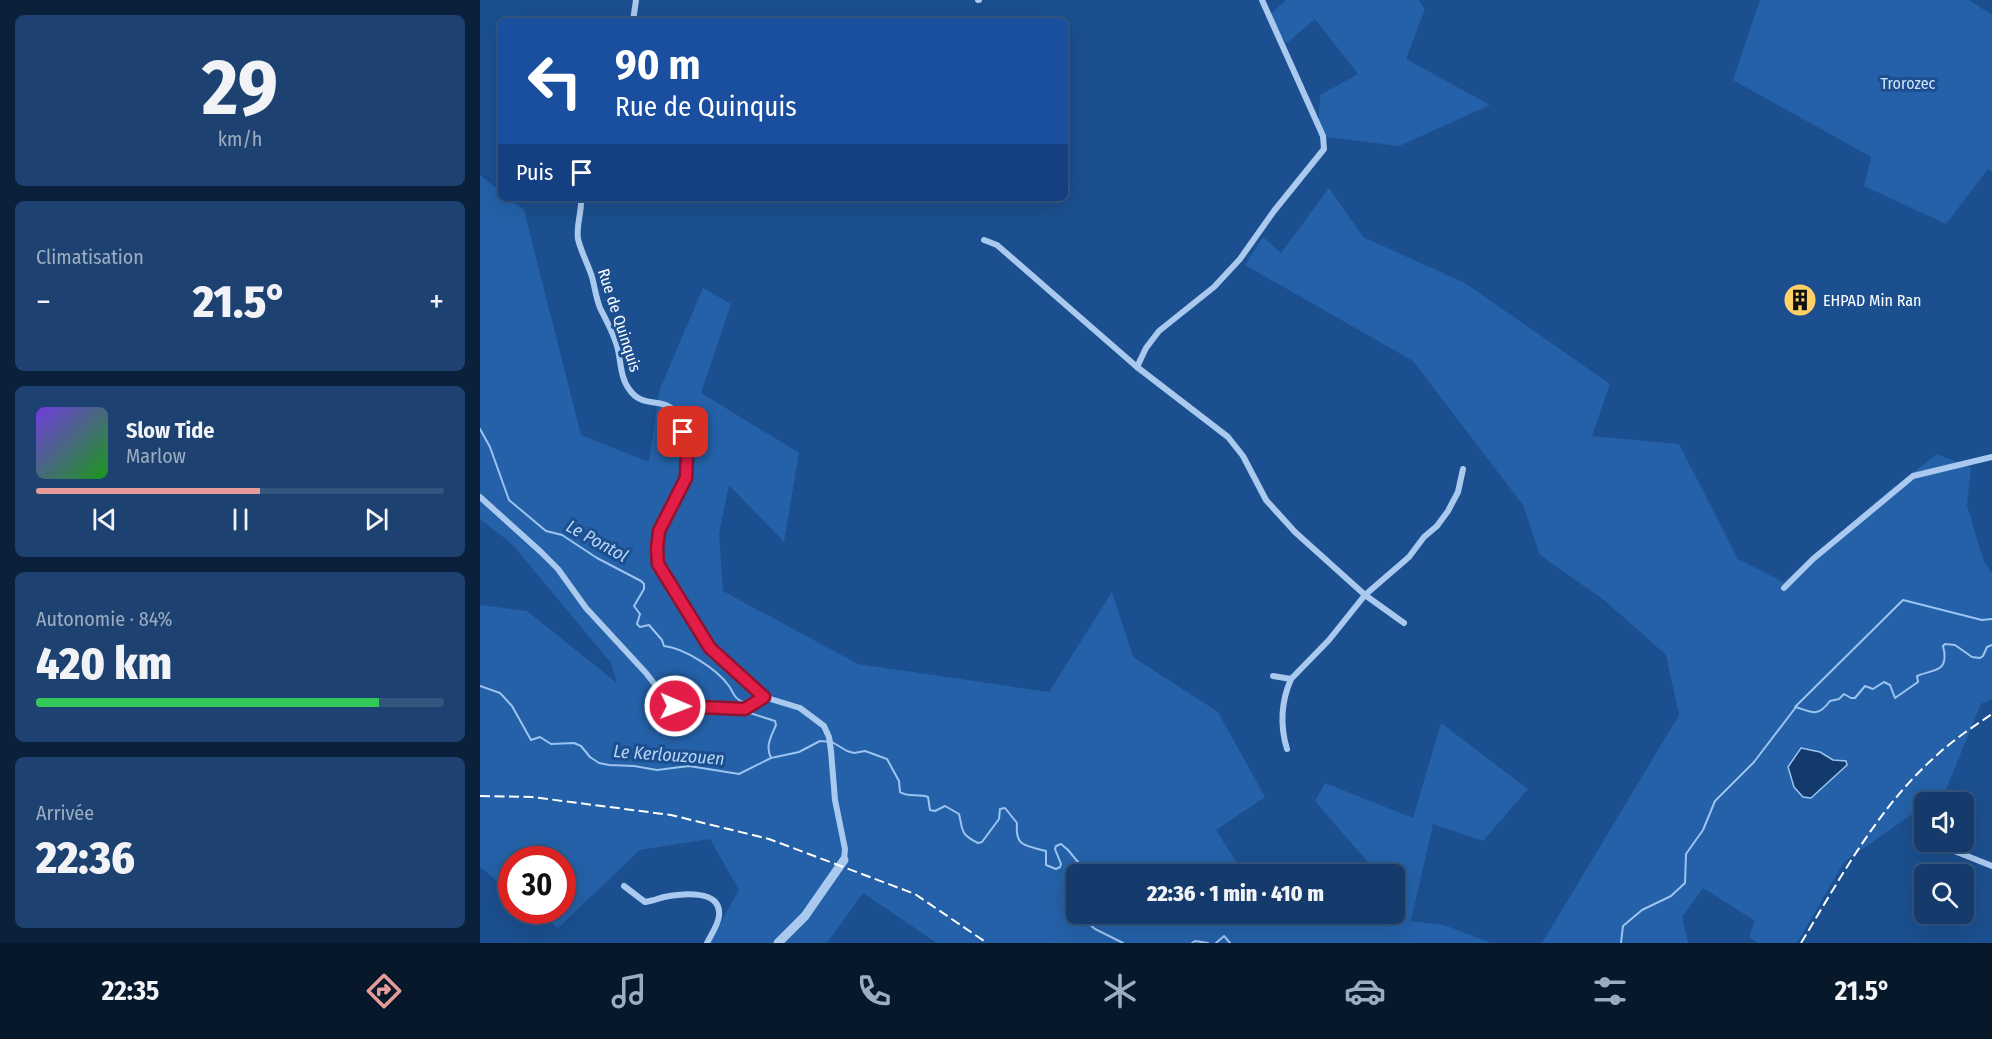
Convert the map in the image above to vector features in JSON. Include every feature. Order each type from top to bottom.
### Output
[{"type":"street","points":[[633,18],[636,0]]},
{"type":"street","points":[[1137,367],[1146,348],[1159,331],[1214,287],[1240,259],[1324,149],[1323,136],[1262,0]]},
{"type":"street","name":"Rue de Quinquis","points":[[581,201],[578,230],[580,244],[593,279],[600,308],[617,345],[626,383],[634,396],[650,403],[667,405],[672,408],[678,415],[683,432],[687,453],[686,478],[659,531],[658,564],[710,648],[764,697]]},
{"type":"street","points":[[984,240],[998,245],[1137,367],[1228,436],[1243,456],[1266,500],[1295,532],[1365,595],[1404,624]]},
{"type":"street","points":[[1784,588],[1813,559],[1913,476],[1992,457]]},
{"type":"street","points":[[1287,749],[1281,724],[1285,697],[1291,679],[1329,640],[1365,595],[1409,557],[1424,537],[1437,526],[1448,511],[1460,486],[1463,469]]},
{"type":"street","points":[[480,498],[558,569],[586,608],[645,673],[670,705],[745,709],[764,697],[800,708],[824,726],[829,737],[844,860],[805,916],[778,943]]},
{"type":"street","points":[[1273,676],[1291,679]]},
{"type":"street","points":[[1957,852],[1992,866]]},
{"type":"street","points":[[624,886],[645,902],[688,893],[705,895],[718,908],[719,916],[707,943]]},
{"type":"green space","points":[[1286,0],[1419,0],[1425,9],[1406,59],[1490,105],[1399,146],[1318,136],[1320,95],[1358,74],[1315,19],[1287,43],[1266,18]]},
{"type":"green space","name":"Trorozec","points":[[1760,0],[1969,0],[1992,15],[1992,172],[1988,169],[1946,224],[1864,186],[1871,157],[1733,80]]},
{"type":"green space","points":[[480,175],[498,190],[498,201],[512,201],[524,210],[581,435],[649,462],[659,391],[703,288],[731,304],[701,393],[799,453],[784,542],[729,485],[719,533],[723,591],[858,664],[1049,692],[1112,592],[1133,657],[1218,712],[1265,797],[1216,830],[1238,864],[1066,864],[1066,924],[1405,924],[1405,864],[1369,864],[1315,801],[1325,783],[1413,818],[1441,723],[1528,789],[1483,841],[1433,824],[1411,921],[1444,925],[1491,943],[937,943],[863,893],[827,943],[709,943],[739,890],[710,839],[640,850],[576,911],[576,846],[498,846],[498,882],[480,867],[480,605],[527,611],[617,683],[611,663],[512,544],[480,519]]},
{"type":"green space","points":[[1329,188],[1363,237],[1465,283],[1610,384],[1592,436],[1679,444],[1738,559],[1783,582],[1890,490],[1937,454],[1971,468],[1967,505],[1983,559],[1992,574],[1992,699],[1981,704],[1945,792],[1914,792],[1914,813],[1844,862],[1797,943],[1758,943],[1749,937],[1755,921],[1703,888],[1682,917],[1688,943],[1542,943],[1679,715],[1666,655],[1604,600],[1540,555],[1523,505],[1413,361],[1245,265],[1263,237],[1281,253]]},
{"type":"shaded area","points":[[1801,748],[1820,752],[1833,760],[1846,761],[1847,765],[1811,798],[1803,797],[1794,787],[1788,767]]},
{"type":"waterway","name":"Le Pontol","points":[[480,429],[490,447],[509,500],[546,531],[562,535],[597,558],[641,581],[644,589],[634,606],[640,614],[637,624],[640,627],[649,625],[662,640],[664,646],[690,655],[708,666],[724,679],[736,697],[744,703]]},
{"type":"waterway","points":[[1795,707],[1903,600],[1982,620],[1992,619]]},
{"type":"waterway","name":"Le Kerlouzouen","points":[[1621,943],[1623,926],[1642,910],[1671,896],[1685,883],[1686,854],[1703,830],[1715,801],[1754,762],[1796,707],[1818,712],[1830,701],[1839,699],[1844,694],[1855,698],[1865,686],[1873,689],[1884,682],[1890,685],[1895,698],[1918,682],[1917,676],[1942,666],[1945,644],[1955,645],[1972,657],[1980,658],[1987,647],[1992,645]]},
{"type":"waterway","name":"Le Kerlouzouen","points":[[480,686],[500,693],[512,706],[531,740],[540,737],[551,744],[574,743],[581,746],[590,757],[599,763],[609,765],[657,770],[689,766],[739,774],[771,758],[799,752],[820,741],[832,742],[854,753],[865,751],[887,759],[899,781],[900,792],[906,795],[928,797],[930,810],[935,811],[945,806],[959,814],[963,831],[972,840],[982,842],[999,819],[1000,809],[1005,808],[1017,823],[1020,841],[1046,851],[1046,865],[1056,869],[1060,867],[1055,849],[1061,844],[1080,864]]},
{"type":"waterway","name":"Le Pontol","points":[[750,713],[775,721],[776,725],[769,745],[771,758]]},
{"type":"waterway","name":"Le Kerlouzouen","points":[[1089,924],[1123,943]]},
{"type":"waterway","name":"Le Kerlouzouen","points":[[1216,943],[1224,936],[1230,943]]},
{"type":"waterway","name":"Le Kerlouzouen","points":[[1192,943],[1195,941],[1208,943]]},
{"type":"railway","points":[[1801,943],[1862,843],[1897,797],[1943,749],[1992,714]]},
{"type":"railway","points":[[480,796],[532,797],[671,815],[769,839],[915,894],[987,943]]},
{"type":"place","name":"EHPAD Min Ran","points":[[1800,300]]},
{"type":"route","points":[[675,706],[745,709],[764,697],[710,648],[658,564],[659,531],[686,478],[687,453],[683,432]]}]
